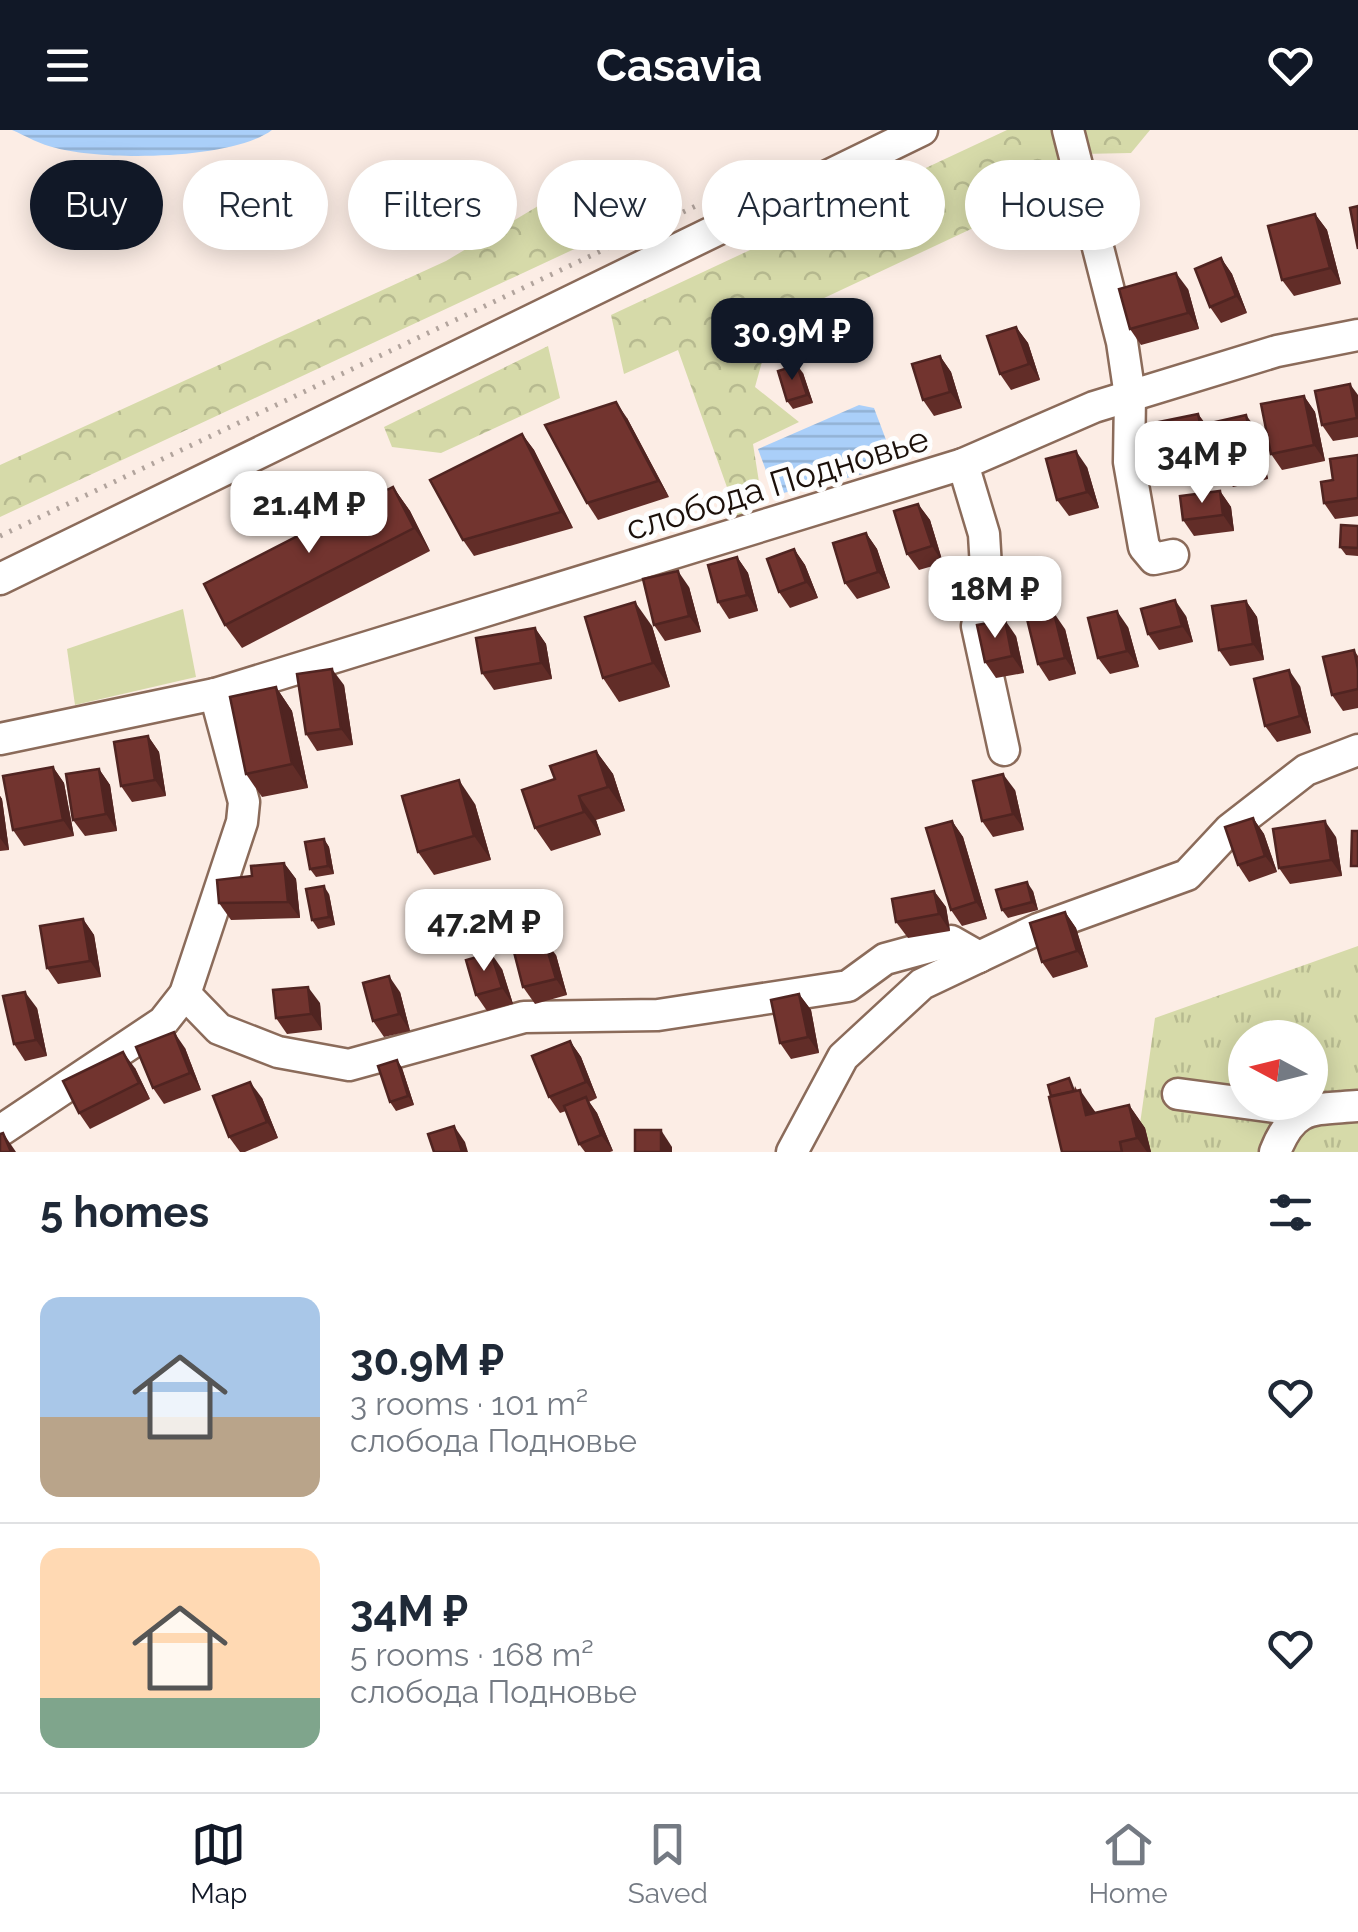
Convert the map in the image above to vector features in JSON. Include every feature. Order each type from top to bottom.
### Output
[{"type":"street","points":[[0,579],[922,130]]},
{"type":"street","points":[[1068,130],[1122,342],[1130,396],[1129,462],[1144,547],[1154,559],[1173,555]]},
{"type":"street","name":"слобода Подновье","points":[[0,739],[215,694],[963,464],[1130,396],[1278,351],[1358,335]]},
{"type":"street","points":[[963,464],[984,534],[987,585],[978,626],[1004,750]]},
{"type":"street","points":[[0,1132],[164,1022],[185,994],[242,822],[244,802],[215,694]]},
{"type":"street","points":[[792,1152],[843,1056],[922,984],[1038,930],[1187,876],[1230,829],[1306,770],[1358,750]]},
{"type":"street","points":[[185,994],[220,1029],[278,1052],[349,1066],[524,1017],[658,1015],[848,986],[886,959],[951,940],[979,957]]},
{"type":"street","points":[[1178,1094],[1228,1101]]},
{"type":"street","points":[[1328,1109],[1358,1106]]},
{"type":"street","points":[[1274,1152],[1284,1127],[1293,1120]]},
{"type":"path","points":[[0,536],[702,203]]},
{"type":"green space","points":[[1007,130],[1061,130],[1067,160],[965,160],[965,232],[945,241],[943,160]]},
{"type":"green space","points":[[1075,130],[1150,130],[1131,153],[1082,154]]},
{"type":"green space","points":[[537,207],[537,250],[572,250],[0,517],[0,465],[464,250],[517,250],[517,219]]},
{"type":"green space","points":[[750,250],[926,250],[773,322],[755,387],[799,422],[753,444],[762,501],[738,518],[678,350],[624,374],[611,315]]},
{"type":"green space","points":[[548,346],[560,398],[441,453],[392,447],[384,427]]},
{"type":"green space","points":[[183,609],[196,677],[75,705],[67,649]]},
{"type":"green space","points":[[1358,946],[1358,1152],[1136,1152],[1155,1018]]},
{"type":"water","points":[[12,130],[272,130],[228,147],[135,156],[56,148]]},
{"type":"water","points":[[859,405],[874,408],[891,453],[863,474],[775,495],[758,449]]},
{"type":"building","points":[[1358,206],[1358,249],[1350,208]]},
{"type":"building","points":[[1315,214],[1330,268],[1282,280],[1268,226]]},
{"type":"building","points":[[1221,258],[1236,296],[1210,307],[1195,269]]},
{"type":"building","points":[[1176,273],[1188,313],[1130,329],[1119,289]]},
{"type":"building","points":[[1016,327],[1029,364],[1000,374],[987,336]]},
{"type":"building","points":[[940,356],[950,392],[923,400],[912,364]]},
{"type":"building","points":[[797,365],[807,395],[787,401],[778,371]]},
{"type":"building","points":[[1350,384],[1357,418],[1322,425],[1315,391]]},
{"type":"building","points":[[1304,396],[1314,445],[1271,454],[1261,404]]},
{"type":"building","points":[[616,402],[658,481],[587,503],[545,425]]},
{"type":"building","points":[[1198,414],[1208,460],[1164,469],[1154,423]]},
{"type":"building","points":[[1246,415],[1257,463],[1221,471],[1211,423]]},
{"type":"building","points":[[522,434],[561,512],[463,540],[430,480]]},
{"type":"building","points":[[1076,451],[1087,492],[1057,500],[1046,459]]},
{"type":"building","points":[[1358,455],[1358,498],[1324,503],[1321,482],[1333,480],[1330,459]]},
{"type":"building","points":[[393,487],[414,528],[225,625],[204,584]]},
{"type":"building","points":[[1220,491],[1223,515],[1183,520],[1180,496]]},
{"type":"building","points":[[918,504],[932,546],[907,554],[894,511]]},
{"type":"building","points":[[1341,525],[1358,526],[1358,548],[1340,547]]},
{"type":"building","points":[[866,533],[878,572],[845,583],[833,543]]},
{"type":"building","points":[[794,549],[806,582],[779,592],[767,559]]},
{"type":"building","points":[[737,557],[747,595],[718,602],[708,565]]},
{"type":"building","points":[[678,571],[689,616],[654,625],[643,579]]},
{"type":"building","points":[[1175,600],[1182,626],[1148,634],[1141,609]]},
{"type":"building","points":[[1246,601],[1253,644],[1219,650],[1212,606]]},
{"type":"building","points":[[635,602],[653,663],[603,678],[585,617]]},
{"type":"building","points":[[1117,611],[1127,651],[1098,658],[1088,618]]},
{"type":"building","points":[[1054,613],[1065,658],[1038,664],[1027,619]]},
{"type":"building","points":[[1005,620],[1012,656],[985,662],[977,625]]},
{"type":"building","points":[[535,628],[541,663],[482,673],[476,638]]},
{"type":"building","points":[[1354,650],[1358,689],[1332,695],[1323,657]]},
{"type":"building","points":[[332,669],[341,729],[306,734],[297,674]]},
{"type":"building","points":[[1289,670],[1300,716],[1265,726],[1254,679]]},
{"type":"building","points":[[276,687],[292,764],[246,774],[230,697]]},
{"type":"building","points":[[148,736],[155,780],[121,786],[114,742]]},
{"type":"building","points":[[596,751],[608,787],[579,796],[584,812],[535,828],[522,790],[555,779],[550,766]]},
{"type":"building","points":[[53,767],[63,820],[13,830],[3,776]]},
{"type":"building","points":[[99,769],[106,814],[73,820],[66,774]]},
{"type":"building","points":[[1003,774],[1013,814],[982,821],[973,781]]},
{"type":"building","points":[[459,780],[474,836],[418,852],[402,796]]},
{"type":"building","points":[[1253,818],[1265,856],[1238,865],[1225,827]]},
{"type":"building","points":[[952,821],[976,902],[951,910],[926,828]]},
{"type":"building","points":[[1325,821],[1331,860],[1279,868],[1273,829]]},
{"type":"building","points":[[1352,831],[1358,831],[1358,866],[1351,866]]},
{"type":"building","points":[[324,839],[328,866],[310,869],[305,842]]},
{"type":"building","points":[[284,863],[288,902],[219,903],[217,880],[252,876],[251,866]]},
{"type":"building","points":[[1027,882],[1032,902],[1002,910],[996,890]]},
{"type":"building","points":[[324,886],[329,917],[312,920],[306,889]]},
{"type":"building","points":[[934,891],[939,914],[896,922],[892,899]]},
{"type":"building","points":[[1065,912],[1077,951],[1042,962],[1030,923]]},
{"type":"building","points":[[83,919],[90,961],[47,968],[40,926]]},
{"type":"building","points":[[544,939],[556,979],[523,987],[513,948]]},
{"type":"building","points":[[491,953],[502,988],[476,995],[466,960]]},
{"type":"building","points":[[389,976],[399,1014],[373,1021],[363,983]]},
{"type":"building","points":[[308,987],[311,1014],[276,1018],[273,990]]},
{"type":"building","points":[[25,992],[36,1040],[14,1044],[3,996]]},
{"type":"building","points":[[799,994],[808,1037],[780,1043],[771,1000]]},
{"type":"building","points":[[174,1032],[190,1073],[153,1088],[136,1047]]},
{"type":"building","points":[[570,1041],[586,1082],[549,1097],[532,1056]]},
{"type":"building","points":[[123,1052],[139,1083],[79,1113],[63,1081]]},
{"type":"building","points":[[397,1060],[408,1096],[390,1102],[378,1066]]},
{"type":"building","points":[[1069,1078],[1074,1091],[1051,1096],[1048,1085]]},
{"type":"building","points":[[250,1082],[267,1122],[229,1137],[213,1096]]},
{"type":"building","points":[[1080,1090],[1086,1115],[1129,1105],[1137,1138],[1120,1142],[1122,1152],[1062,1152],[1049,1097]]},
{"type":"building","points":[[586,1097],[601,1135],[579,1144],[564,1106]]},
{"type":"building","points":[[454,1126],[462,1152],[434,1152],[428,1134]]},
{"type":"building","points":[[635,1130],[661,1130],[661,1152],[635,1152]]},
{"type":"building","points":[[3,1133],[11,1152],[0,1152]]}]
